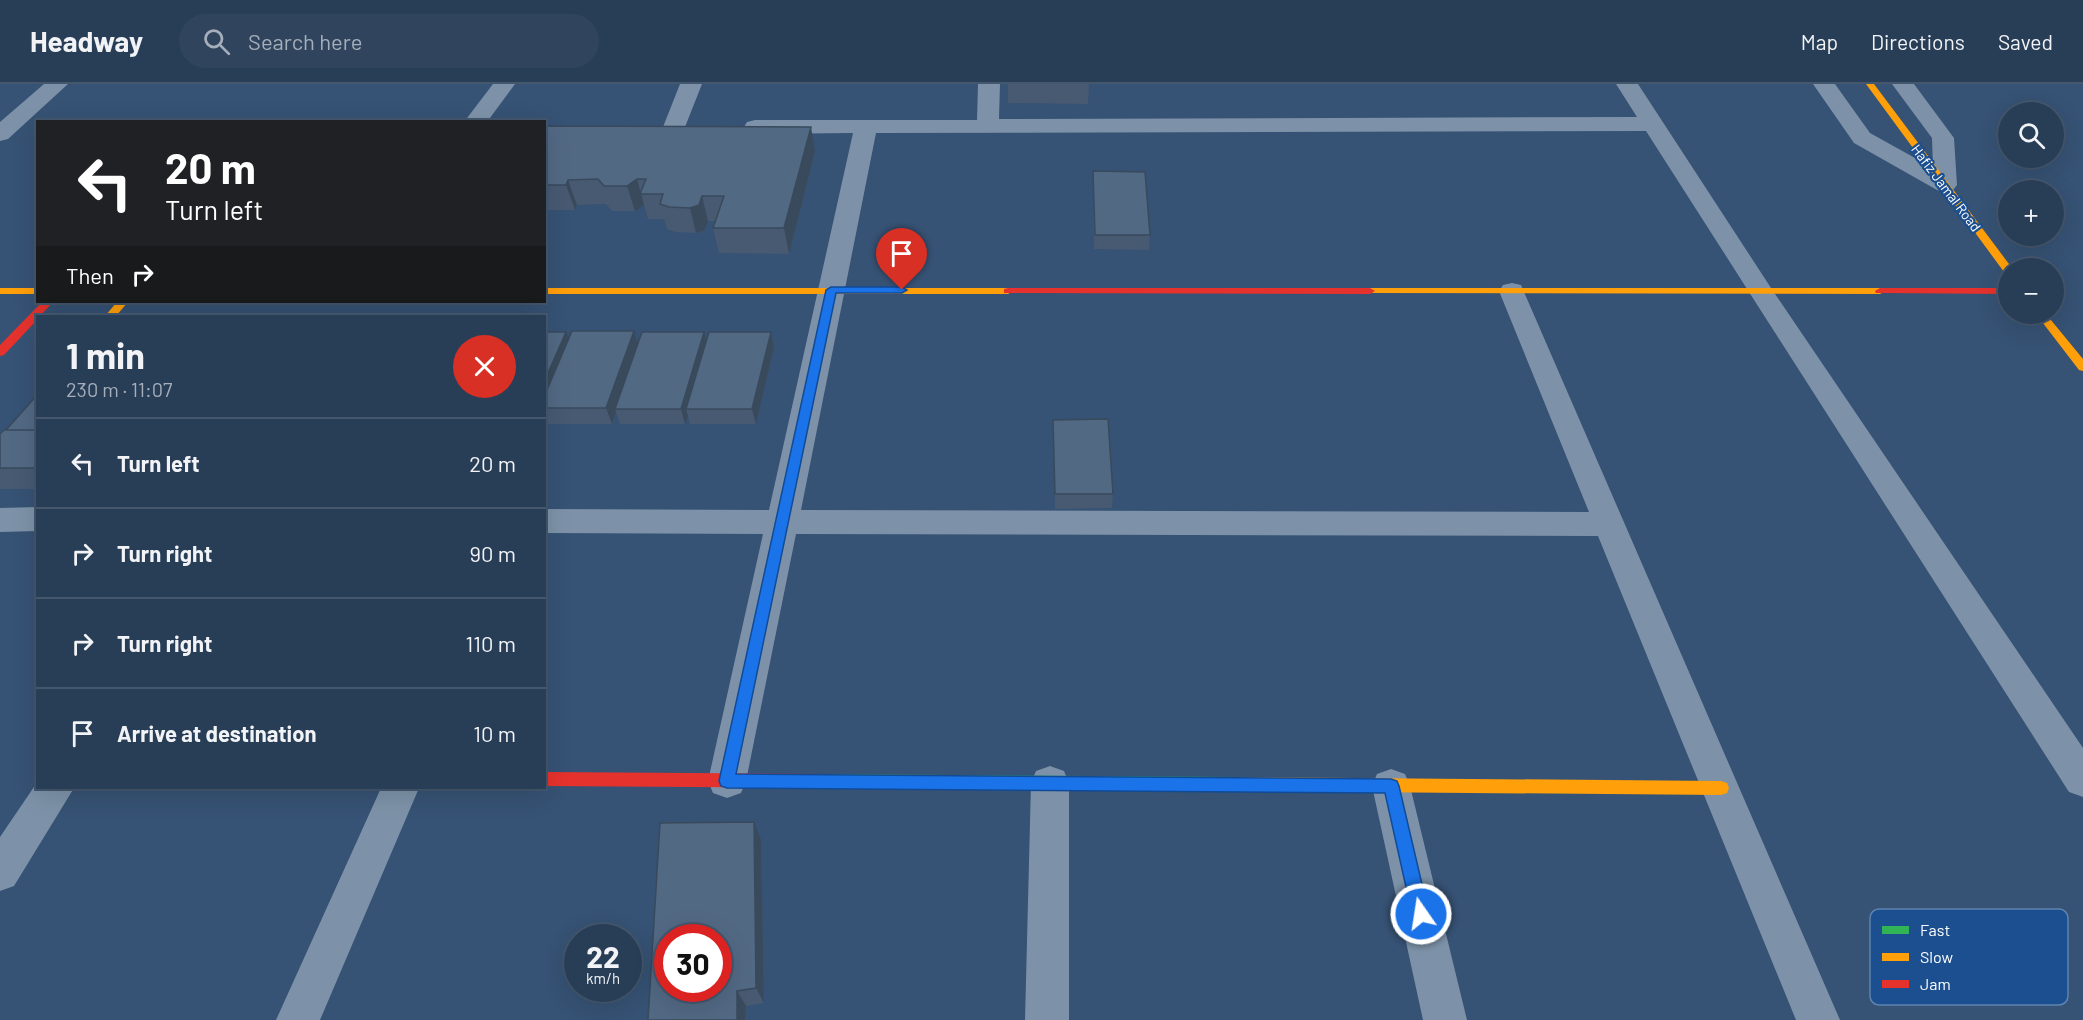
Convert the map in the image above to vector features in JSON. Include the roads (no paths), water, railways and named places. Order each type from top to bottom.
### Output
[{"type":"street","points":[[2,130],[57,84]]},
{"type":"street","points":[[477,120],[504,84]]},
{"type":"street","points":[[674,128],[691,84]]},
{"type":"street","points":[[988,126],[989,84]]},
{"type":"street","points":[[1627,84],[1760,291],[2083,780]]},
{"type":"street","points":[[1824,84],[1862,138],[1945,185]]},
{"type":"street","name":"Hafiz Jamal Road","points":[[1870,84],[1999,258]]},
{"type":"street","points":[[1903,84],[1943,138],[1945,185]]},
{"type":"street","points":[[730,127],[1653,124]]},
{"type":"street","points":[[727,781],[866,126]]},
{"type":"street","points":[[650,127],[696,127]]},
{"type":"street","points":[[2,130],[36,128]]},
{"type":"street","points":[[0,291],[36,291]]},
{"type":"street","points":[[546,291],[1998,291]]},
{"type":"street","points":[[1512,291],[1818,1020]]},
{"type":"street","points":[[0,352],[47,303]]},
{"type":"street","points":[[111,315],[122,303]]},
{"type":"street","points":[[2049,324],[2083,367]]},
{"type":"street","points":[[0,520],[36,519]]},
{"type":"street","points":[[546,521],[1610,524]]},
{"type":"street","points":[[546,779],[1721,788]]},
{"type":"street","points":[[1047,1020],[1050,783]]},
{"type":"street","points":[[1391,786],[1445,1020]]},
{"type":"street","points":[[0,872],[55,789]]},
{"type":"street","points":[[298,1020],[399,789]]}]
